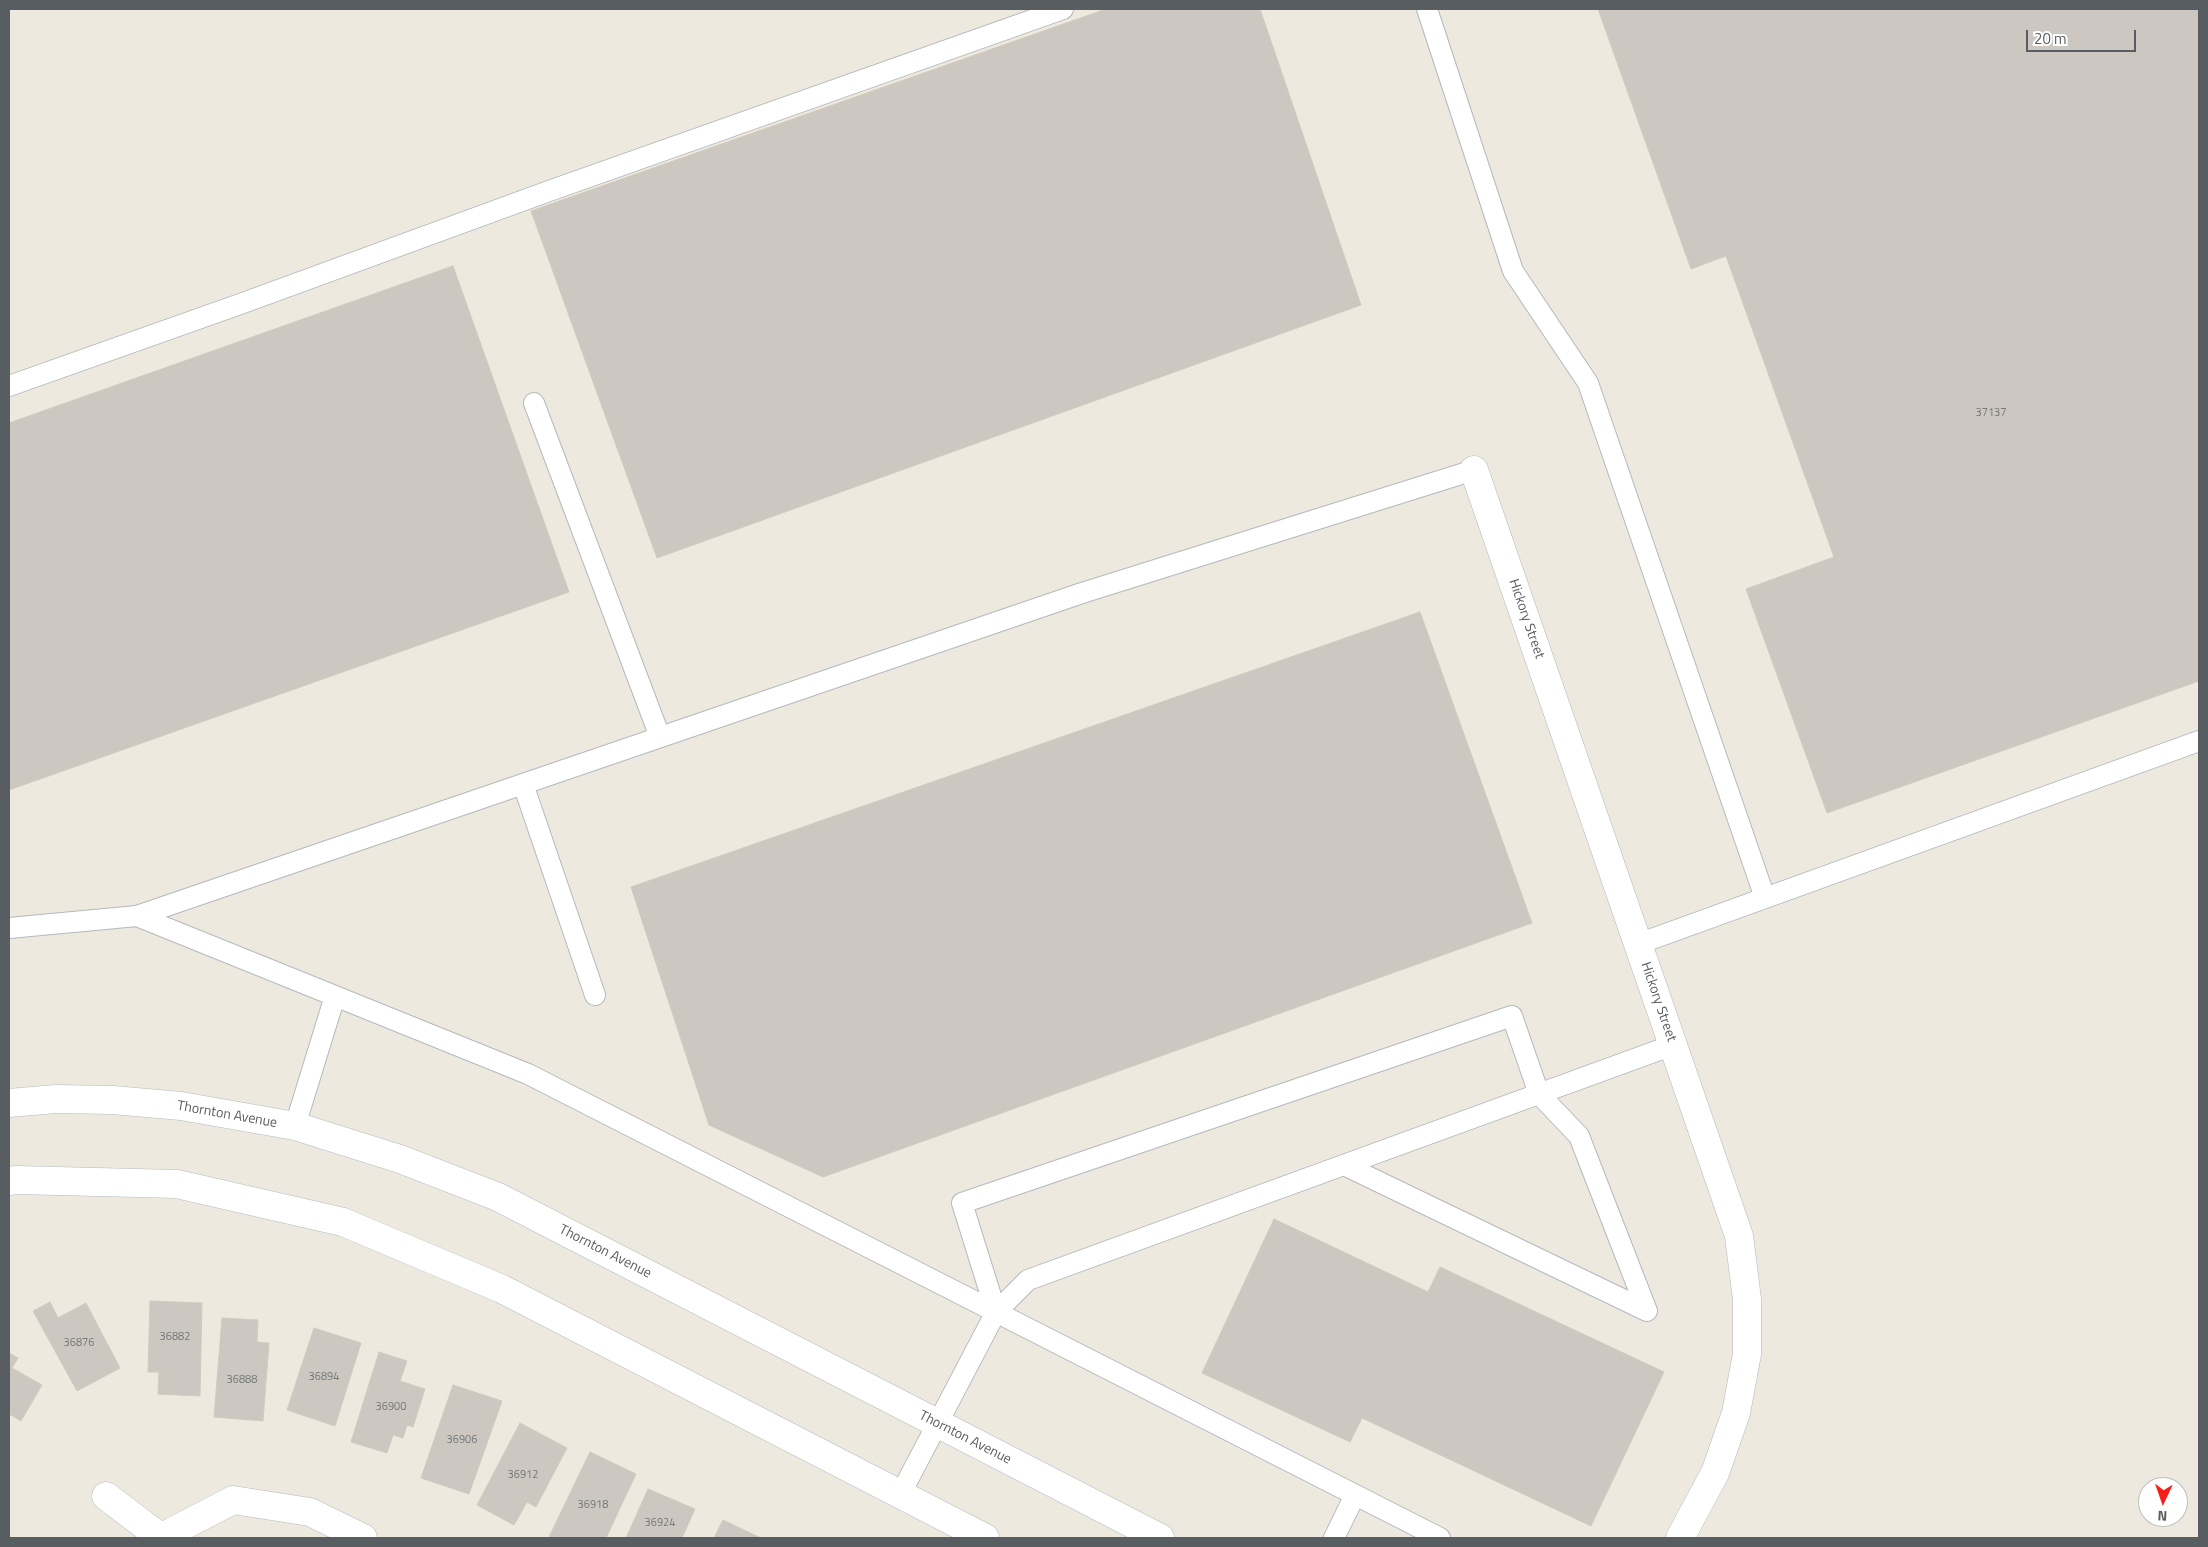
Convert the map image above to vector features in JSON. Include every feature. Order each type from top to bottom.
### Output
[{"type":"main road","name":"Hickory Street","points":[[1474,470],[1739,1236],[1748,1298],[1747,1354],[1736,1413],[1715,1473],[1680,1538]]},
{"type":"main road","name":"Thornton Avenue","points":[[9,1103],[66,1099],[113,1100],[181,1106],[295,1126],[400,1159],[498,1197],[1160,1538]]},
{"type":"main road","points":[[9,1181],[177,1184],[342,1222],[502,1289],[901,1493],[985,1538]]},
{"type":"main road","points":[[106,1496],[160,1538],[234,1500],[310,1512],[363,1538]]},
{"type":"lane","points":[[9,386],[548,191],[1063,9]]},
{"type":"lane","points":[[1427,9],[1513,270],[1588,383],[1765,898]]},
{"type":"lane","points":[[534,403],[660,737]]},
{"type":"lane","points":[[9,928],[137,916],[1082,593],[1474,470]]},
{"type":"lane","points":[[1638,944],[2199,741]]},
{"type":"lane","points":[[523,784],[595,995]]},
{"type":"lane","points":[[137,916],[528,1074],[1440,1538]]},
{"type":"lane","points":[[295,1126],[335,996]]},
{"type":"lane","points":[[996,1312],[962,1203],[1512,1016],[1539,1094],[1579,1136],[1646,1311],[1344,1165]]},
{"type":"lane","points":[[901,1493],[996,1312],[1028,1280],[1673,1045]]},
{"type":"lane","points":[[1334,1538],[1355,1495]]},
{"type":"building","points":[[1106,9],[1260,9],[1361,305],[657,558],[531,211]]},
{"type":"building","points":[[1598,9],[2199,9],[2199,681],[1827,813],[1746,589],[1834,557],[1726,256],[1691,269]]},
{"type":"building","points":[[453,266],[569,592],[9,790],[9,423]]},
{"type":"building","points":[[1420,612],[1532,923],[823,1177],[709,1125],[631,887]]},
{"type":"building","points":[[1274,1219],[1428,1292],[1440,1267],[1664,1372],[1591,1526],[1362,1418],[1350,1442],[1202,1373]]},
{"type":"building","points":[[150,1301],[202,1303],[200,1396],[158,1394],[159,1372],[148,1372]]},
{"type":"building","points":[[50,1302],[58,1318],[86,1303],[120,1368],[77,1391],[33,1311]]},
{"type":"building","points":[[222,1318],[258,1320],[257,1342],[269,1343],[263,1421],[214,1417]]},
{"type":"building","points":[[314,1328],[361,1343],[335,1426],[287,1410]]},
{"type":"building","points":[[379,1352],[407,1361],[400,1381],[425,1389],[413,1427],[407,1425],[403,1438],[393,1435],[387,1453],[351,1442]]},
{"type":"building","points":[[9,1353],[18,1358],[12,1368],[42,1385],[21,1421],[9,1414]]},
{"type":"building","points":[[453,1385],[502,1401],[469,1494],[421,1478]]},
{"type":"building","points":[[520,1423],[567,1448],[536,1507],[527,1502],[514,1525],[477,1505]]},
{"type":"building","points":[[590,1452],[636,1474],[606,1538],[549,1537]]},
{"type":"building","points":[[648,1489],[695,1509],[682,1538],[626,1538]]},
{"type":"building","points":[[723,1520],[761,1538],[714,1538]]}]
